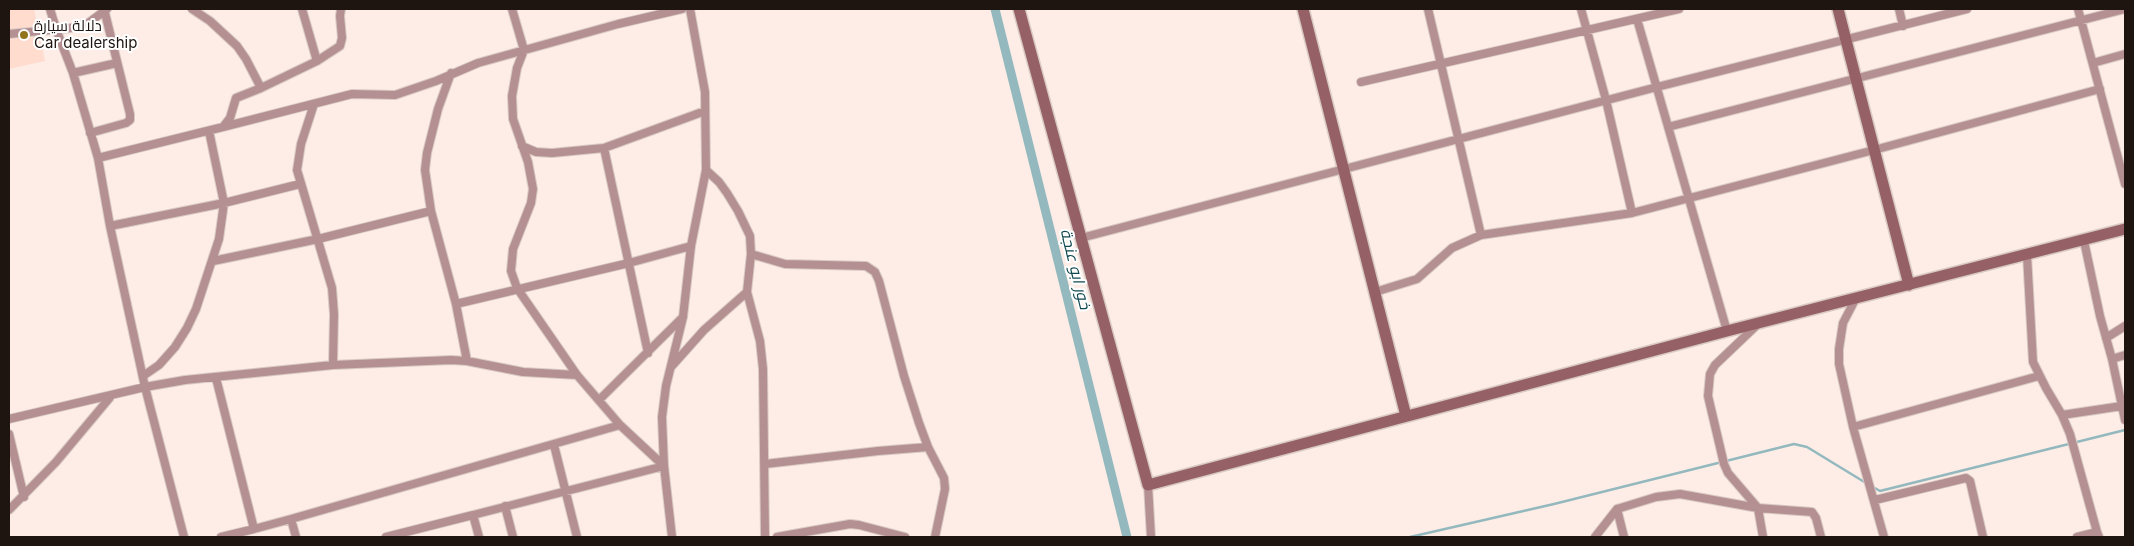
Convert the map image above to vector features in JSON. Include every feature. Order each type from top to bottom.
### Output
[{"type":"street","points":[[50,9],[73,73],[98,158],[110,226],[145,387],[184,537]]},
{"type":"street","points":[[302,9],[317,61]]},
{"type":"street","points":[[224,127],[230,118],[236,98],[317,61],[340,46],[342,38],[341,9]]},
{"type":"street","points":[[512,9],[524,50],[517,68],[512,96],[513,119],[533,189],[531,203],[513,248],[512,271],[517,288],[577,375],[620,425],[664,466]]},
{"type":"street","points":[[98,158],[352,94],[395,95],[436,81],[478,63],[618,24],[682,9]]},
{"type":"street","points":[[672,537],[664,466],[662,417],[670,369],[682,317],[692,246],[706,170],[703,75],[690,9]]},
{"type":"street","points":[[1019,9],[1148,485],[1151,537]]},
{"type":"street","points":[[1302,9],[1406,416]]},
{"type":"street","points":[[1428,9],[1460,140],[1480,235]]},
{"type":"street","points":[[1581,9],[1606,100],[1632,213]]},
{"type":"street","points":[[1361,82],[1637,19],[1664,10],[1679,9]]},
{"type":"street","points":[[1838,9],[1909,285]]},
{"type":"street","points":[[1899,9],[1903,26]]},
{"type":"street","points":[[1081,238],[1656,87],[1968,9]]},
{"type":"street","points":[[2078,9],[2125,184]]},
{"type":"street","points":[[1668,127],[2125,9]]},
{"type":"street","points":[[9,34],[56,30],[87,24],[105,10],[130,120],[126,123],[90,133]]},
{"type":"street","points":[[197,10],[237,46],[261,88]]},
{"type":"street","points":[[1637,19],[1727,331]]},
{"type":"street","points":[[2093,63],[2125,54]]},
{"type":"street","points":[[73,73],[117,63]]},
{"type":"street","points":[[451,73],[438,109],[427,153],[425,170],[426,188],[431,211],[456,304],[467,361]]},
{"type":"street","points":[[1374,292],[1417,279],[1452,248],[1480,235],[1632,213],[2100,89]]},
{"type":"street","points":[[314,104],[306,127],[297,170],[329,272],[333,294],[333,365]]},
{"type":"street","points":[[522,146],[536,152],[552,153],[604,148],[705,111]]},
{"type":"street","points":[[143,376],[159,366],[176,347],[196,308],[219,239],[224,203],[209,131]]},
{"type":"street","points":[[604,148],[648,354]]},
{"type":"street","points":[[706,170],[719,182],[738,211],[750,236],[751,254],[747,292],[760,342],[763,369],[765,537]]},
{"type":"street","points":[[110,226],[224,203],[300,184]]},
{"type":"street","points":[[213,261],[318,239],[431,211]]},
{"type":"street","points":[[1148,485],[1760,322],[2084,241],[2125,229]]},
{"type":"street","points":[[2084,241],[2125,420]]},
{"type":"street","points":[[456,304],[692,246]]},
{"type":"street","points":[[751,254],[785,264],[832,266],[856,264],[871,268],[879,281],[904,376],[928,447],[944,478],[945,488],[935,537]]},
{"type":"street","points":[[2026,255],[2034,362],[2039,376],[2062,415],[2098,534],[2077,537]]},
{"type":"street","points":[[670,369],[704,330],[747,292]]},
{"type":"street","points":[[1856,298],[1843,323],[1838,349],[1842,380],[1853,426],[1884,537]]},
{"type":"street","points":[[598,400],[648,354],[682,317]]},
{"type":"street","points":[[1760,322],[1715,365],[1710,374],[1708,384],[1710,408],[1724,464],[1728,473],[1758,508],[1764,537]]},
{"type":"street","points":[[2106,338],[2125,326]]},
{"type":"street","points":[[2112,359],[2125,355]]},
{"type":"street","points":[[9,419],[145,387],[185,380],[333,365],[409,360],[467,361],[523,372],[577,375]]},
{"type":"street","points":[[1853,426],[2039,376]]},
{"type":"street","points":[[216,378],[254,529]]},
{"type":"street","points":[[9,510],[24,497],[56,462],[112,395]]},
{"type":"street","points":[[2062,415],[2122,406]]},
{"type":"street","points":[[221,537],[291,519],[620,425]]},
{"type":"street","points":[[9,434],[24,497]]},
{"type":"street","points":[[554,445],[577,537]]},
{"type":"street","points":[[765,464],[928,447]]},
{"type":"street","points":[[386,537],[664,466]]},
{"type":"street","points":[[1875,500],[1966,478],[1970,481],[1983,537]]},
{"type":"street","points":[[1595,537],[1617,508],[1656,497],[1680,494],[1758,508],[1812,512],[1816,518],[1821,537]]},
{"type":"street","points":[[505,506],[513,537]]},
{"type":"street","points":[[1617,508],[1624,537]]},
{"type":"street","points":[[473,515],[479,537]]},
{"type":"street","points":[[291,519],[296,537]]},
{"type":"street","points":[[777,537],[850,524],[905,537]]},
{"type":"shaded area","name":"دلالة سيارة Car dealership","points":[[9,9],[34,9],[45,61],[9,69]]},
{"type":"waterway","name":"خور ابو عنجة","points":[[995,9],[1127,537]]},
{"type":"waterway","points":[[1873,487],[1880,491],[2125,430]]},
{"type":"waterway","points":[[1410,537],[1554,504],[1794,444],[1807,447],[1866,483]]},
{"type":"place","name":"دلالة سيارة Car dealership","points":[[24,35]]}]
